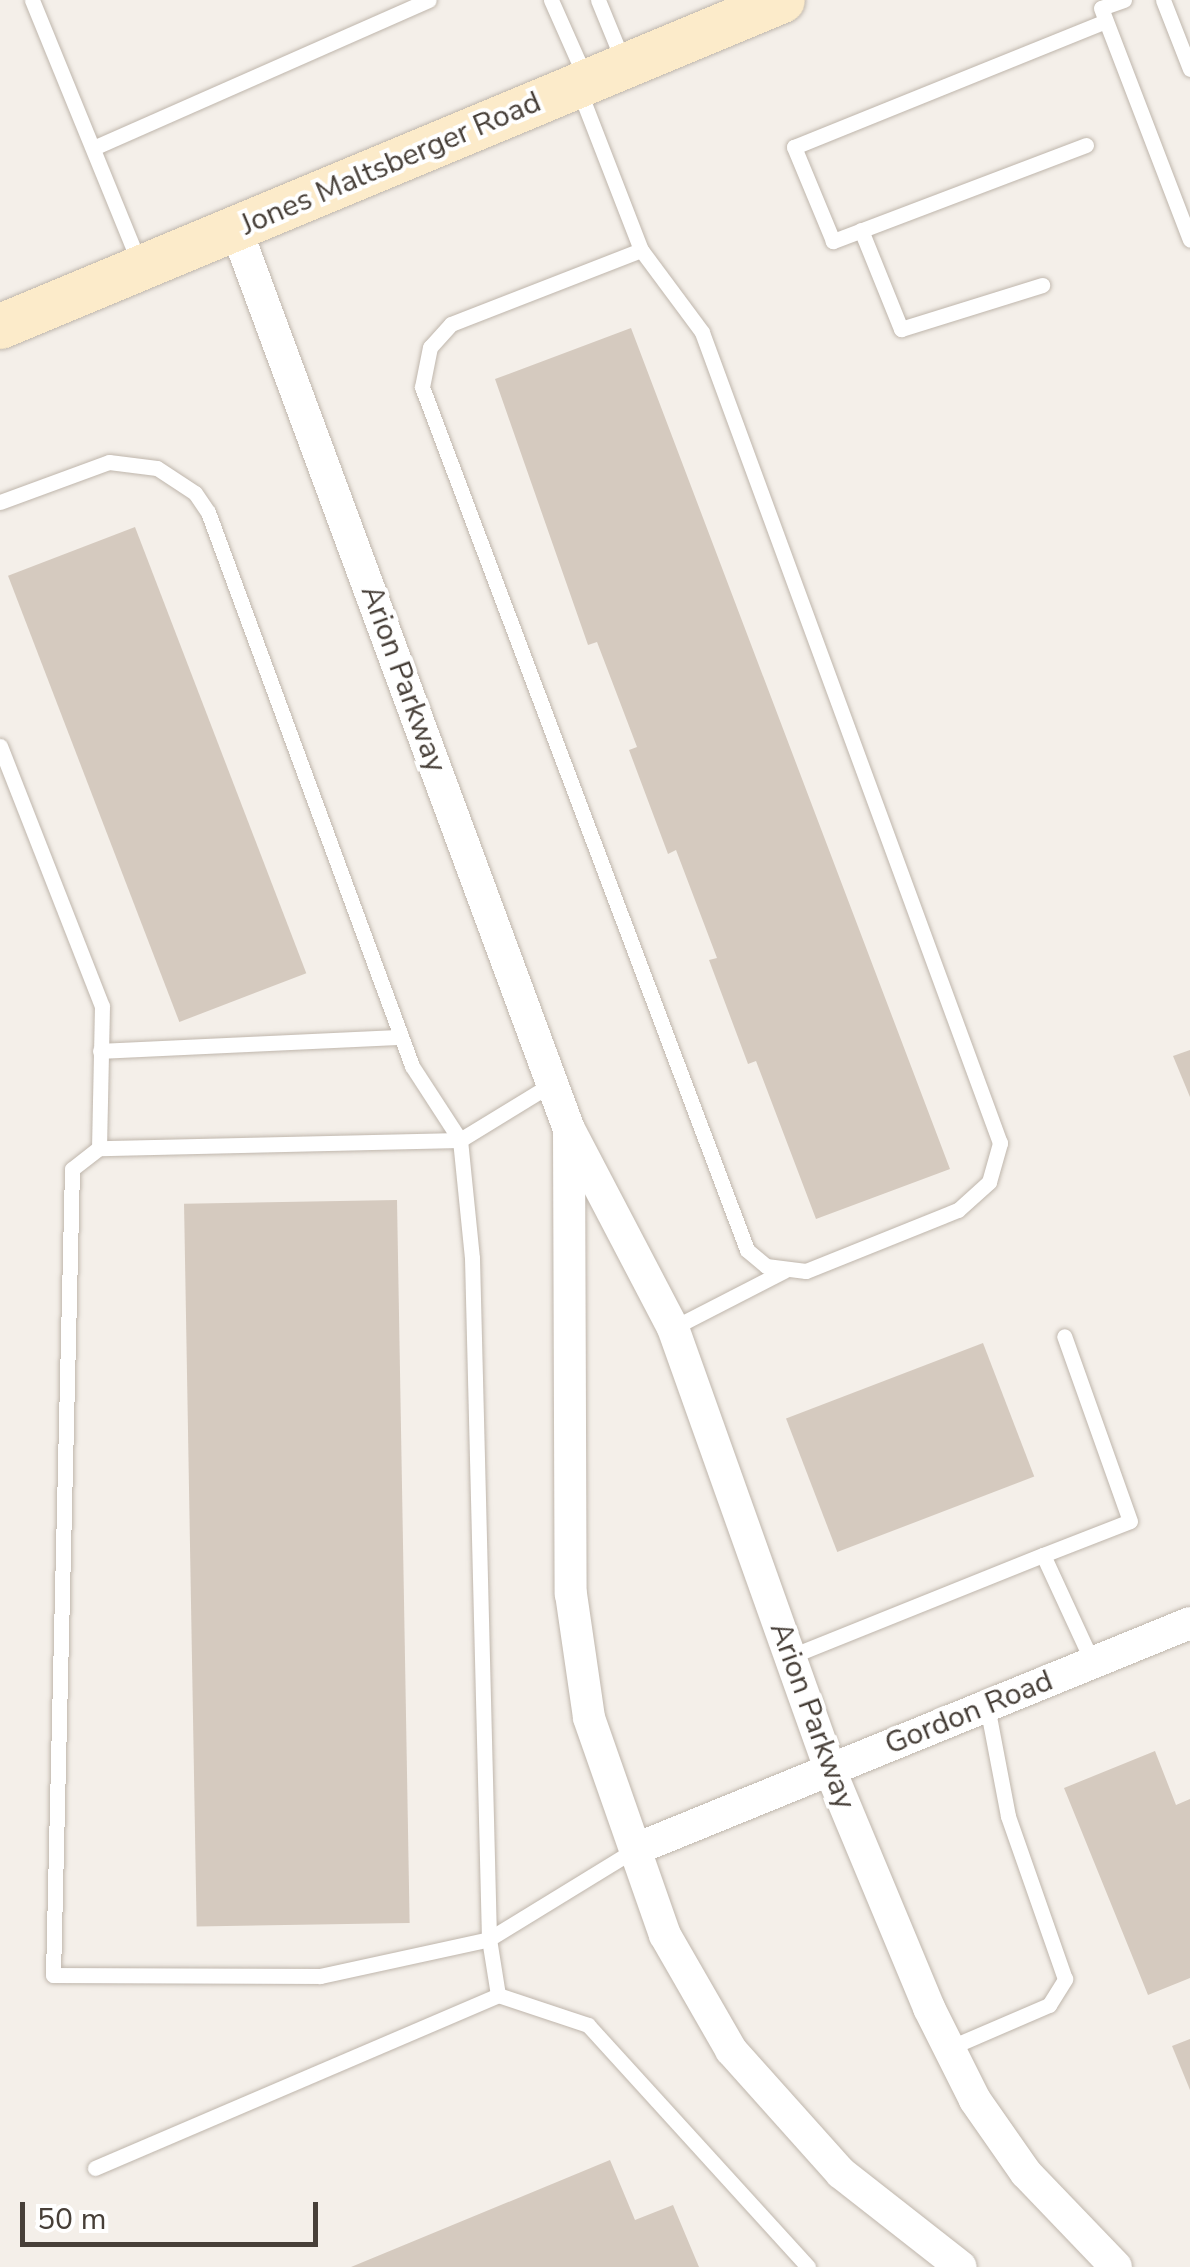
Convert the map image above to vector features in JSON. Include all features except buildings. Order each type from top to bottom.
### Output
[{"type":"main road","name":"Jones Maltsberger Road","points":[[0,326],[782,0]]},
{"type":"street","name":"Arion Parkway","points":[[236,229],[570,1129],[673,1328],[830,1770],[949,2048],[974,2100],[1026,2174],[1116,2267]]},
{"type":"street","name":"Arion Parkway","points":[[570,1129],[571,1594],[589,1718],[665,1935],[731,2050],[841,2173],[961,2267]]},
{"type":"street","name":"Gordon Road","points":[[636,1849],[1190,1623]]},
{"type":"lane","points":[[32,0],[142,268]]},
{"type":"lane","points":[[93,148],[428,0]]},
{"type":"lane","points":[[551,0],[597,78]]},
{"type":"lane","points":[[598,0],[597,78],[641,250],[702,332],[1000,1143],[989,1182],[958,1210],[806,1270],[784,1271],[673,1328]]},
{"type":"lane","points":[[1086,145],[833,241],[794,147],[1124,0]]},
{"type":"lane","points":[[1162,0],[1190,68]]},
{"type":"lane","points":[[1102,10],[1190,240]]},
{"type":"lane","points":[[861,230],[901,329],[1042,285]]},
{"type":"lane","points":[[641,250],[451,324],[430,347],[422,387],[747,1250],[784,1271]]},
{"type":"lane","points":[[0,502],[108,462],[157,468],[195,493],[208,512],[412,1066],[460,1140],[472,1258],[489,1939],[498,1995]]},
{"type":"lane","points":[[0,746],[102,1006],[99,1148]]},
{"type":"lane","points":[[100,1051],[401,1037]]},
{"type":"lane","points":[[553,1083],[460,1140],[99,1148],[72,1169],[53,1975],[320,1976],[489,1939],[636,1849]]},
{"type":"lane","points":[[789,1657],[1130,1521],[1064,1336]]},
{"type":"lane","points":[[1042,1555],[1094,1663]]},
{"type":"lane","points":[[949,2048],[1049,2006],[1065,1979],[1008,1816],[987,1706]]},
{"type":"lane","points":[[96,2168],[498,1995],[588,2025],[808,2267]]}]
